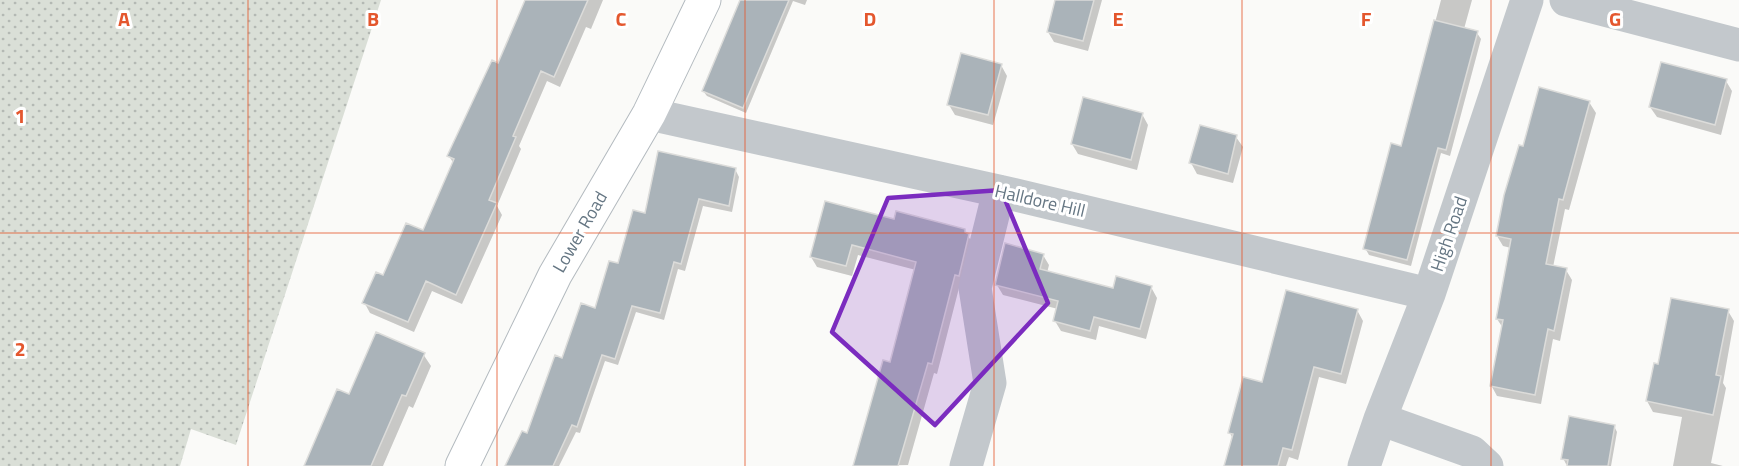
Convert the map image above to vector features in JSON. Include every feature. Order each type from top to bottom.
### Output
[{"type":"street","name":"Lower Road","points":[[462,466],[555,275],[649,114],[704,0]]},
{"type":"street","name":"High Road","points":[[1364,466],[1429,294],[1527,0]]},
{"type":"street","points":[[1566,0],[1739,45]]},
{"type":"street","name":"Halldore Hill","points":[[649,114],[999,191],[1429,294]]},
{"type":"street","points":[[966,466],[990,383],[975,288],[999,191]]},
{"type":"street","points":[[1380,419],[1472,452],[1487,466]]},
{"type":"highlighted area","points":[[1001,190],[1048,303],[935,425],[832,332],[888,198]]},
{"type":"shaded area","points":[[0,0],[381,0],[236,445],[191,429],[180,466],[0,466]]},
{"type":"building","points":[[525,0],[588,0],[554,77],[541,71],[489,200],[497,203],[456,295],[426,281],[408,322],[362,303],[376,272],[383,275],[406,223],[423,230],[454,159],[447,156],[492,60],[498,63]]},
{"type":"building","points":[[740,0],[789,0],[743,108],[702,91]]},
{"type":"building","points":[[1055,0],[1094,0],[1083,41],[1047,32]]},
{"type":"building","points":[[1434,20],[1478,31],[1446,150],[1438,148],[1407,260],[1363,249],[1391,143],[1401,146]]},
{"type":"building","points":[[961,53],[1002,64],[988,115],[947,105]]},
{"type":"building","points":[[1661,62],[1727,79],[1715,125],[1649,107]]},
{"type":"building","points":[[1539,87],[1590,101],[1563,200],[1559,199],[1546,264],[1567,268],[1554,331],[1548,329],[1535,395],[1490,386],[1503,320],[1496,319],[1511,239],[1496,236],[1504,195],[1519,145],[1523,146]]},
{"type":"building","points":[[1083,97],[1143,113],[1131,160],[1071,144]]},
{"type":"building","points":[[1200,125],[1237,135],[1228,174],[1189,163]]},
{"type":"building","points":[[658,151],[736,168],[729,206],[699,199],[681,264],[674,262],[660,313],[632,306],[615,359],[602,355],[577,427],[572,425],[553,466],[505,466],[522,431],[527,433],[555,355],[562,358],[581,303],[595,308],[609,261],[618,263],[633,210],[645,213]]},
{"type":"building","points":[[825,201],[894,219],[896,211],[965,229],[965,232],[969,234],[959,276],[955,275],[932,364],[928,363],[898,466],[853,466],[883,360],[890,362],[916,262],[852,245],[846,266],[810,257]]},
{"type":"building","points":[[1005,243],[1044,254],[1040,269],[1113,288],[1116,276],[1152,286],[1140,329],[1094,317],[1090,331],[1053,321],[1058,301],[995,285]]},
{"type":"building","points":[[1286,290],[1358,309],[1341,374],[1314,367],[1292,450],[1283,448],[1278,466],[1224,466],[1233,434],[1228,433],[1243,377],[1262,382]]},
{"type":"building","points":[[1671,298],[1729,309],[1716,375],[1721,376],[1713,415],[1646,401],[1654,363],[1658,364]]},
{"type":"building","points":[[376,332],[425,353],[406,396],[402,395],[371,466],[304,466],[337,389],[349,394]]},
{"type":"building","points":[[1569,416],[1615,425],[1608,466],[1567,466],[1568,460],[1561,459]]}]
